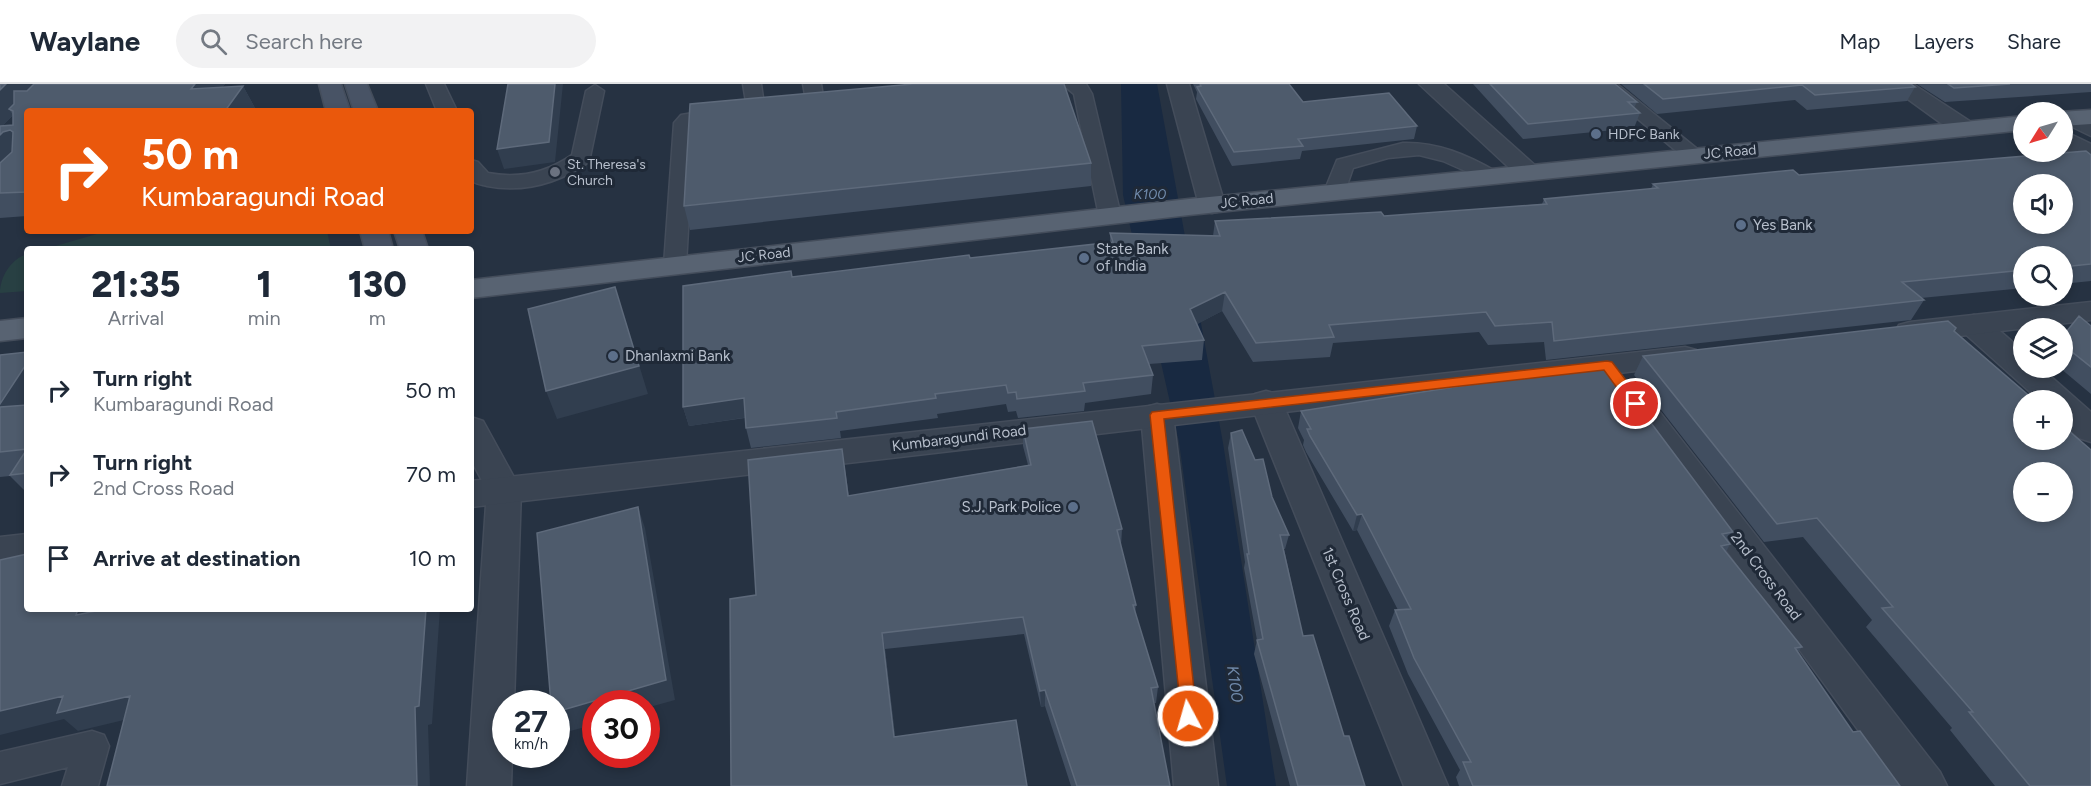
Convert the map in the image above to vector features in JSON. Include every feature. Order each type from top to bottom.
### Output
[{"type":"main road","points":[[330,84],[337,108]]},
{"type":"main road","points":[[356,84],[365,108]]},
{"type":"main road","name":"JC Road","points":[[474,289],[1115,215],[2013,124]]},
{"type":"main road","points":[[0,331],[24,328]]},
{"type":"street","points":[[1179,84],[1200,206]]},
{"type":"street","points":[[1430,84],[1528,172]]},
{"type":"street","points":[[1898,84],[1965,129]]},
{"type":"street","points":[[2073,126],[2091,155]]},
{"type":"street","points":[[1880,336],[2091,311]]},
{"type":"street","points":[[1974,326],[2047,390]]},
{"type":"street","name":"Kumbaragundi Road","points":[[487,492],[1266,402],[1714,354]]},
{"type":"street","name":"2nd Cross Road","points":[[1607,365],[1925,786]]},
{"type":"street","name":"1st Cross Road","points":[[1266,402],[1426,786]]},
{"type":"street","points":[[1163,414],[1196,786]]},
{"type":"street","points":[[2073,414],[2091,430]]},
{"type":"street","points":[[474,441],[487,492],[489,786]]},
{"type":"street","points":[[0,551],[24,548]]},
{"type":"lane","points":[[435,84],[446,108]]},
{"type":"lane","points":[[1071,84],[1079,87],[1083,94],[1115,215]]},
{"type":"lane","points":[[1605,84],[1694,156]]},
{"type":"lane","points":[[474,170],[481,178],[514,183],[543,179],[566,171],[582,158],[595,91]]},
{"type":"lane","points":[[675,266],[684,123],[701,116],[774,103],[753,91],[711,104]]},
{"type":"lane","points":[[804,96],[835,98]]},
{"type":"lane","points":[[2073,124],[2091,130]]},
{"type":"lane","points":[[1335,192],[1344,164],[1390,149],[1429,148],[1490,176]]},
{"type":"lane","points":[[0,768],[92,746],[80,786]]},
{"type":"green space","points":[[97,234],[328,234],[330,246],[55,246]]},
{"type":"green space","points":[[24,255],[24,291],[0,293],[2,281],[8,269]]},
{"type":"water","name":"K100","points":[[1121,84],[1157,84],[1223,443],[1276,786],[1227,786],[1179,442],[1123,195]]},
{"type":"building","points":[[34,84],[195,84],[191,89],[243,86],[227,108],[24,108],[24,192],[0,193],[0,163],[12,152],[13,132],[10,130],[0,135],[0,126],[13,125],[13,111],[9,109],[14,104],[14,91],[27,91]]},
{"type":"building","points":[[508,84],[555,84],[549,142],[497,149]]},
{"type":"building","points":[[913,84],[1064,84],[1091,163],[684,206],[690,104]]},
{"type":"building","points":[[1200,84],[1289,84],[1303,102],[1389,93],[1417,126],[1298,139],[1303,146],[1234,152],[1197,87],[1201,86]]},
{"type":"building","points":[[1490,84],[1615,84],[1637,102],[1628,102],[1640,113],[1528,124]]},
{"type":"building","points":[[1644,84],[1911,84],[1915,87],[1815,95],[1802,85],[1663,99]]},
{"type":"building","points":[[1948,84],[2010,84],[1954,88]]},
{"type":"building","points":[[2086,151],[2091,155],[2091,264],[2073,266],[2073,246],[2013,246],[2013,271],[1902,282],[1924,300],[1554,341],[1552,322],[1495,326],[1486,312],[1329,325],[1334,337],[1256,343],[1225,292],[1190,309],[1204,340],[1142,346],[1153,375],[1083,383],[1085,391],[1017,399],[1016,392],[1008,393],[1006,385],[935,394],[936,398],[836,412],[837,418],[746,428],[744,398],[683,407],[683,286],[791,271],[792,277],[969,255],[970,258],[1113,242],[1110,233],[1220,236],[1215,221],[1381,212],[1384,216],[1547,204],[1544,199],[1658,188],[1653,184],[1793,170],[1799,175],[2013,157],[2013,162],[2073,162],[2073,152]]},
{"type":"building","points":[[615,287],[639,366],[546,391],[528,309]]},
{"type":"building","points":[[2079,316],[2091,326],[2091,367],[2073,353],[2073,323]]},
{"type":"building","points":[[1948,321],[1956,328],[1954,331],[2022,390],[2013,390],[2013,450],[2073,450],[2073,434],[2091,450],[2091,786],[2030,786],[1969,712],[1973,712],[1882,608],[1893,607],[1817,518],[1777,524],[1643,356]]},
{"type":"building","points":[[24,352],[24,368],[0,404],[0,355]]},
{"type":"building","points":[[1606,363],[1733,532],[1722,534],[1730,544],[1721,546],[1802,647],[1795,648],[1853,732],[1860,731],[1900,786],[1473,786],[1463,762],[1471,762],[1414,658],[1395,610],[1411,609],[1362,514],[1357,515],[1310,436],[1307,429],[1311,429],[1301,411],[1556,371],[1556,369]]},
{"type":"building","points":[[24,405],[24,449],[0,452],[0,407]]},
{"type":"building","points":[[1092,421],[1122,529],[1117,530],[1136,605],[1133,605],[1158,687],[1151,688],[1170,786],[1077,786],[1045,690],[1040,691],[1023,617],[882,633],[894,737],[1016,720],[1027,786],[731,786],[730,599],[756,595],[748,460],[842,449],[848,496],[1031,465],[1023,429]]},
{"type":"building","points":[[1242,430],[1255,460],[1263,459],[1272,497],[1289,535],[1280,535],[1303,636],[1313,635],[1344,736],[1349,736],[1365,786],[1298,786],[1257,640],[1263,639],[1247,554],[1249,554],[1231,433]]},
{"type":"building","points":[[24,454],[24,473],[10,475]]},
{"type":"building","points":[[638,507],[666,680],[632,690],[582,690],[582,704],[570,708],[570,690],[550,690],[537,533]]},
{"type":"building","points":[[24,555],[24,612],[77,612],[76,615],[91,612],[426,612],[419,706],[415,707],[417,786],[107,786],[130,696],[57,713],[63,696],[0,711],[0,560]]},
{"type":"place","name":"HDFC Bank","points":[[1596,134]]},
{"type":"place","name":"St. Theresa's Church","points":[[555,172]]},
{"type":"place","name":"Yes Bank","points":[[1741,225]]},
{"type":"place","name":"State Bank of India","points":[[1084,258]]},
{"type":"place","name":"Dhanlaxmi Bank","points":[[613,356]]},
{"type":"place","name":"S.J. Park Police","points":[[1073,507]]},
{"type":"route","points":[[1188,716],[1157,415],[1607,365],[1636,404]]}]
